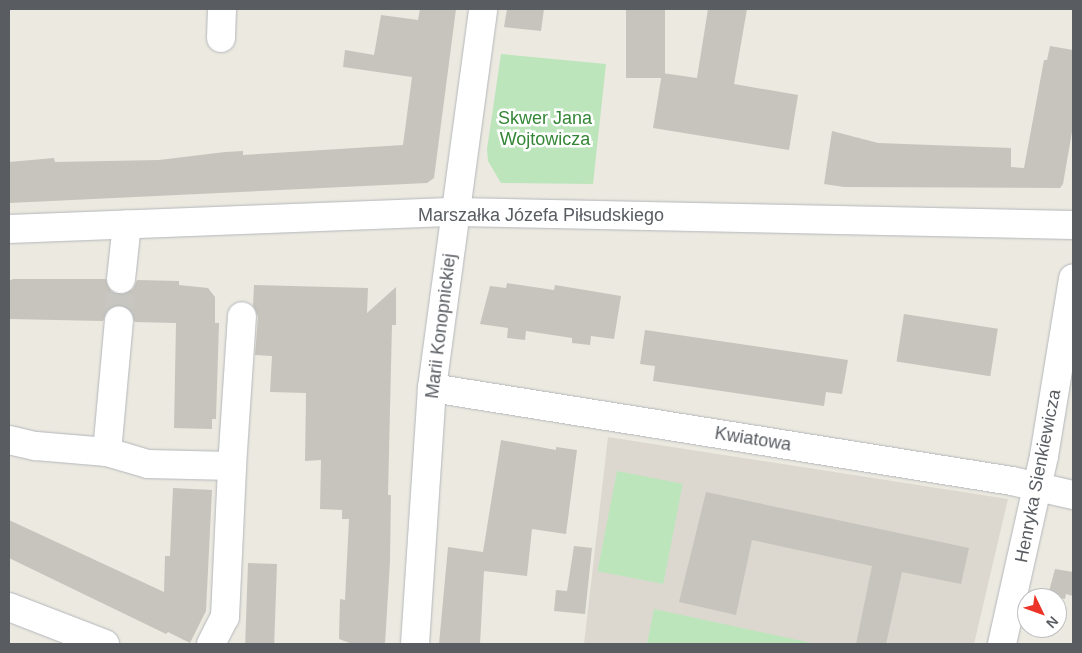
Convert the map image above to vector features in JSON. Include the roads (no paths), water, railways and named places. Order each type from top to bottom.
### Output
[{"type":"street","points":[[221,38],[222,9]]},
{"type":"street","name":"Marii Konopnickiej","points":[[415,644],[432,388],[483,9]]},
{"type":"street","name":"Marszałka Józefa Piłsudskiego","points":[[9,229],[456,212],[1073,225]]},
{"type":"street","points":[[121,279],[127,224]]},
{"type":"street","name":"Henryka Sienkiewicza","points":[[1002,644],[1038,486],[1073,278]]},
{"type":"street","points":[[211,644],[225,617],[232,466],[242,316]]},
{"type":"street","points":[[107,452],[119,322]]},
{"type":"street","name":"Kwiatowa","points":[[432,388],[1038,486],[1073,494]]},
{"type":"street","points":[[9,440],[36,446],[107,452],[148,464],[232,466]]},
{"type":"street","points":[[9,606],[105,644]]},
{"type":"tunnel","points":[[119,321],[121,279]]},
{"type":"park label","name":"Skwer Jana Wojtowicza","points":[[545,129]]}]
